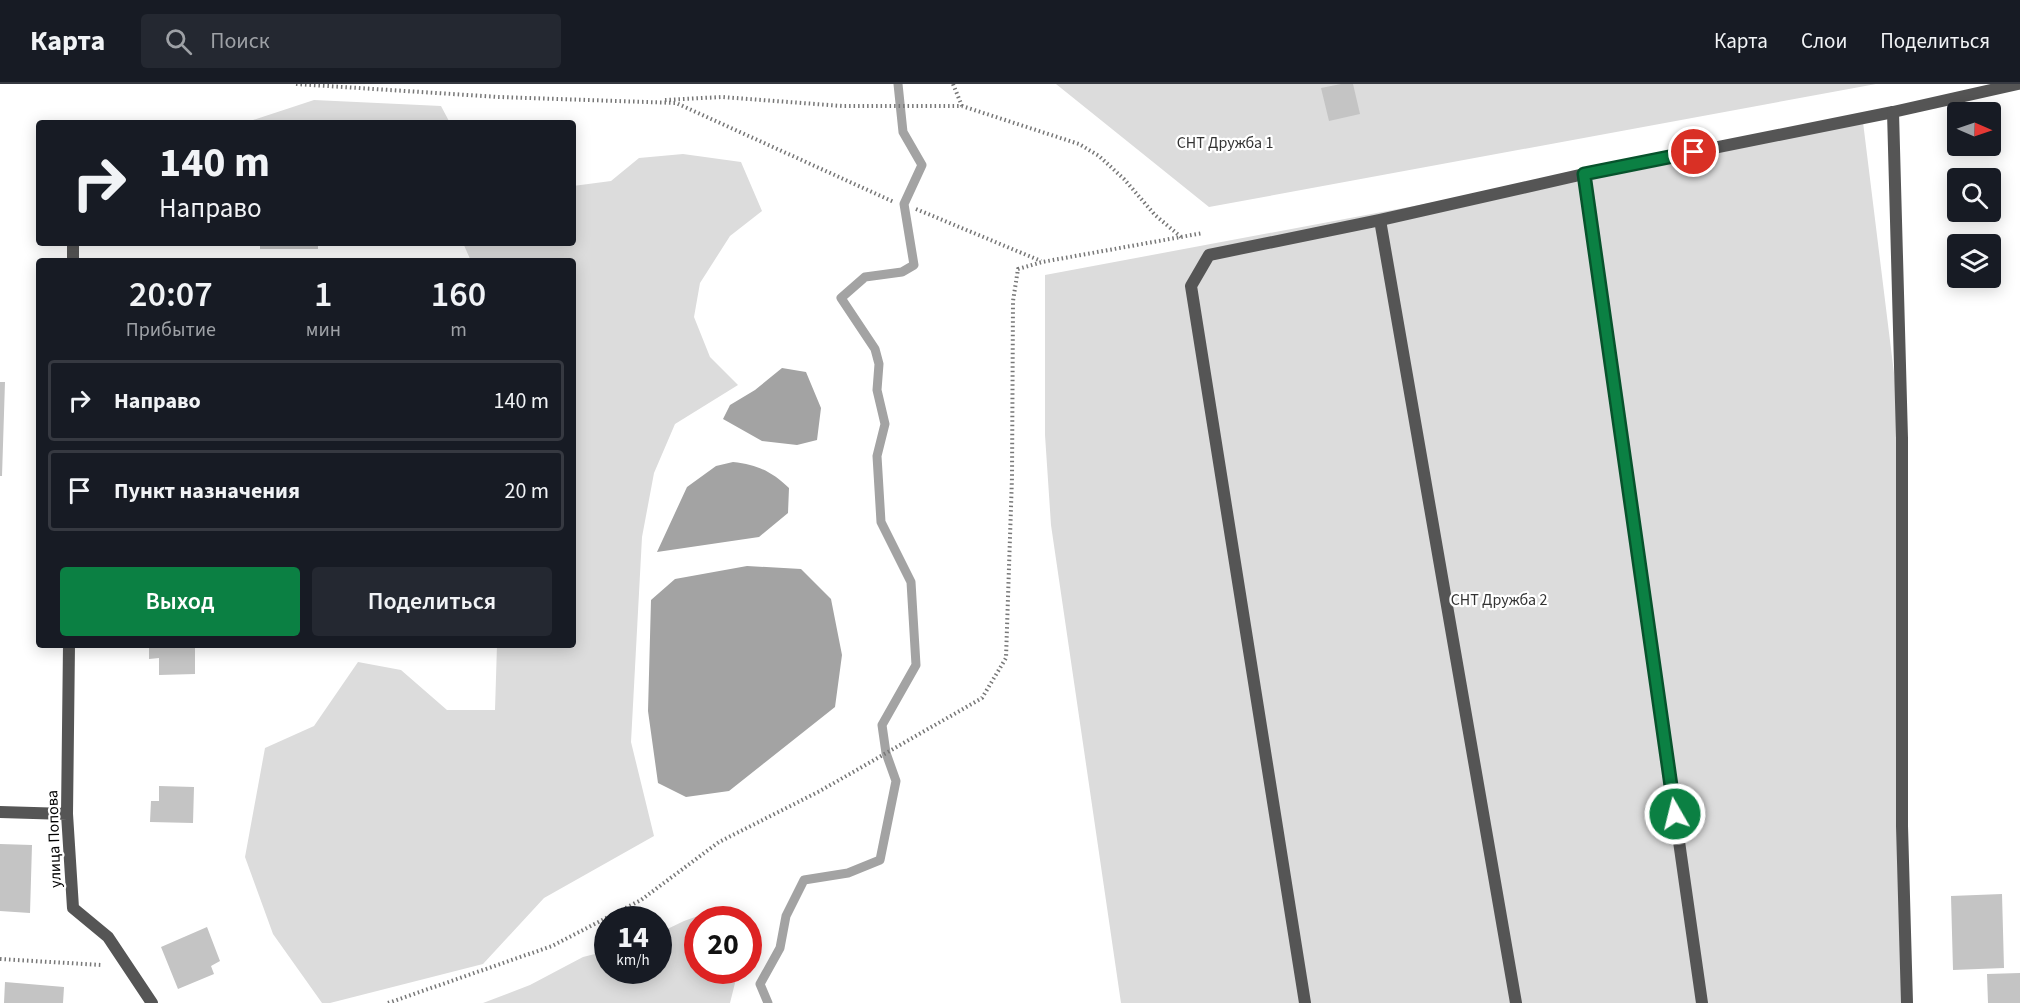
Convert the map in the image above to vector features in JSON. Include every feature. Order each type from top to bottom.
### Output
[{"type":"street","points":[[1305,1003],[1191,286],[1209,255],[2018,84]]},
{"type":"street","points":[[1893,112],[1902,438],[1902,826],[1906,1003]]},
{"type":"street","points":[[1584,174],[1702,1003]]},
{"type":"street","points":[[1380,220],[1516,1003]]},
{"type":"street","name":"улица Попова","points":[[69,648],[67,814],[73,908],[108,937],[152,1003]]},
{"type":"street","points":[[0,812],[67,814]]},
{"type":"path","points":[[296,84],[499,97],[676,103],[894,202]]},
{"type":"path","points":[[953,84],[962,106]]},
{"type":"path","points":[[387,1003],[552,946],[572,936],[640,900],[719,842],[820,791],[982,698],[1006,658],[1012,477],[1013,301],[1018,269],[1042,262],[1182,237],[1155,215],[1124,179],[1099,156],[1079,144],[962,106],[842,106],[722,98],[637,102]]},
{"type":"path","points":[[916,209],[1042,262]]},
{"type":"path","points":[[0,959],[101,965]]},
{"type":"green space","name":"СНТ Дружба 1","points":[[1056,84],[1876,84],[1209,207]]},
{"type":"green space","points":[[314,100],[441,106],[448,120],[253,120]]},
{"type":"green space","name":"СНТ Дружба 2","points":[[1863,122],[1902,438],[1907,1003],[1121,1003],[1051,525],[1045,435],[1045,275]]},
{"type":"green space","points":[[683,154],[741,162],[762,211],[730,236],[700,283],[694,317],[710,357],[738,385],[675,424],[654,473],[642,537],[631,742],[654,836],[544,898],[483,964],[330,1003],[322,1003],[273,934],[245,857],[265,748],[314,726],[358,662],[401,670],[447,710],[495,710],[497,648],[576,648],[576,258],[470,258],[464,246],[576,246],[576,186],[611,181],[639,158]]},
{"type":"green space","points":[[684,921],[684,984],[735,984],[730,1003],[483,1003],[530,985],[583,957],[594,954],[594,984],[672,984],[672,927]]},
{"type":"shaded area","points":[[782,368],[806,372],[821,408],[817,440],[797,445],[762,441],[723,419],[730,405],[755,390]]},
{"type":"shaded area","points":[[733,462],[764,470],[789,488],[788,513],[759,537],[657,552],[687,487],[716,466]]},
{"type":"shaded area","points":[[747,566],[801,569],[831,599],[842,655],[835,707],[729,791],[686,797],[658,783],[648,711],[651,600],[675,579]]},
{"type":"building","points":[[1353,84],[1360,114],[1329,121],[1321,88]]},
{"type":"building","points":[[260,246],[318,246],[318,249],[260,249]]},
{"type":"building","points":[[0,382],[5,382],[2,476],[0,476]]},
{"type":"building","points":[[149,648],[195,648],[195,674],[159,675],[159,658],[149,659]]},
{"type":"building","points":[[159,786],[194,787],[193,823],[150,822],[151,801],[159,801]]},
{"type":"building","points":[[0,844],[32,845],[30,913],[0,911]]},
{"type":"building","points":[[2002,894],[2004,968],[1953,970],[1951,896]]},
{"type":"building","points":[[207,927],[220,961],[211,966],[214,974],[178,989],[161,947]]},
{"type":"building","points":[[2020,973],[2020,1003],[1988,1003],[1987,974]]},
{"type":"building","points":[[5,982],[64,987],[63,1003],[4,1003]]},
{"type":"waterway","points":[[768,1003],[760,984],[780,948],[786,916],[804,880],[848,873],[880,860],[896,781],[886,753],[882,725],[916,665],[911,582],[881,522],[877,456],[885,424],[877,390],[879,364],[875,349],[841,298],[865,277],[902,272],[914,265],[904,204],[922,165],[903,132],[898,84]]},
{"type":"route","points":[[1675,814],[1584,174],[1694,152]]}]
